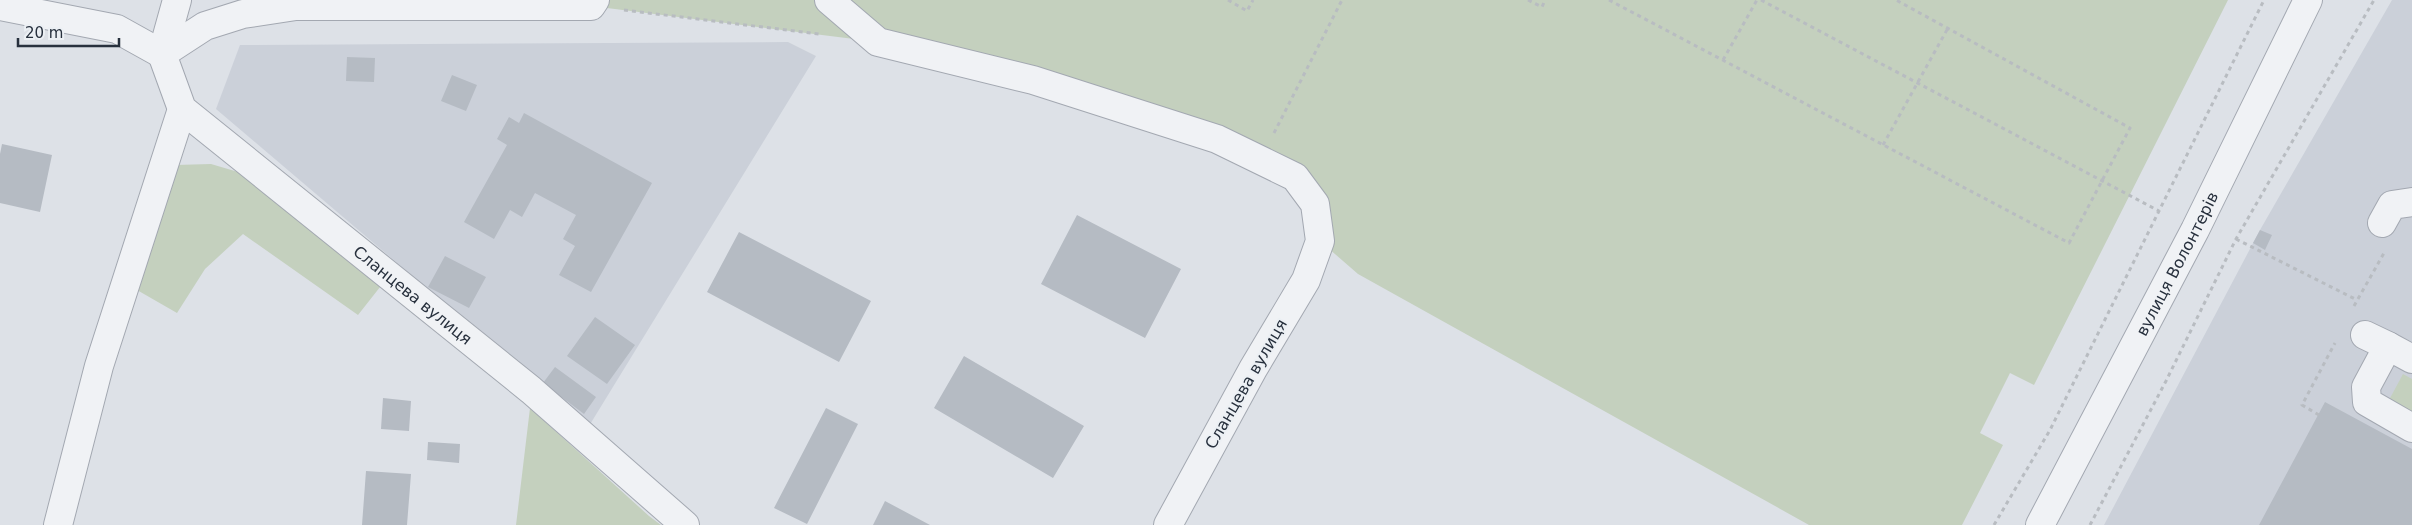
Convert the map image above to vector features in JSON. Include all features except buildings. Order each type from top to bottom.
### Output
[{"type":"street","points":[[58,525],[99,366],[182,109],[162,54],[177,0]]},
{"type":"street","points":[[829,0],[878,42],[1033,80],[1217,139],[1260,160]]},
{"type":"street","name":"вулиця Волонтерів","points":[[2040,525],[2195,230],[2308,0]]},
{"type":"street","points":[[162,54],[205,26],[243,14],[296,6],[593,3]]},
{"type":"street","points":[[0,6],[118,29],[162,54]]},
{"type":"street","name":"Сланцева вулиця","points":[[182,109],[531,390],[685,525]]},
{"type":"street","name":"Сланцева вулиця","points":[[1168,525],[1253,369],[1306,280],[1320,241],[1315,204],[1305,190],[1295,177],[1260,160]]},
{"type":"street","points":[[2386,234],[2392,205],[2412,202]]},
{"type":"street","points":[[2412,359],[2376,340],[2365,398],[2373,407],[2412,428]]},
{"type":"path","points":[[1228,0],[1248,11],[1253,0]]},
{"type":"path","points":[[1260,160],[1342,0]]},
{"type":"path","points":[[1528,0],[1542,7],[1545,0]]},
{"type":"path","points":[[1609,0],[2069,243],[2130,128],[1896,0]]},
{"type":"path","points":[[1723,60],[1759,0],[2159,211]]},
{"type":"path","points":[[1994,525],[2050,430],[2264,0]]},
{"type":"path","points":[[2090,525],[2166,381],[2236,239],[2374,0]]},
{"type":"path","points":[[593,3],[829,36]]},
{"type":"path","points":[[1883,145],[1948,28]]},
{"type":"path","points":[[2236,239],[2357,300],[2386,234]]},
{"type":"path","points":[[2319,415],[2302,405],[2337,338]]},
{"type":"shaded area","points":[[2392,0],[2412,0],[2412,525],[2104,525],[2260,230]]},
{"type":"shaded area","points":[[788,42],[816,56],[589,426],[216,109],[240,45]]},
{"type":"green space","points":[[595,0],[2228,0],[2034,385],[2010,373],[1980,433],[2003,445],[1962,525],[1809,525],[1358,274],[1320,241],[1295,177],[878,42],[591,6]]},
{"type":"green space","points":[[211,164],[255,177],[384,282],[358,315],[243,234],[205,269],[177,313],[137,290],[175,165]]},
{"type":"green space","points":[[2403,374],[2412,379],[2412,412],[2389,400]]},
{"type":"green space","points":[[530,408],[649,516],[661,525],[516,525]]}]
